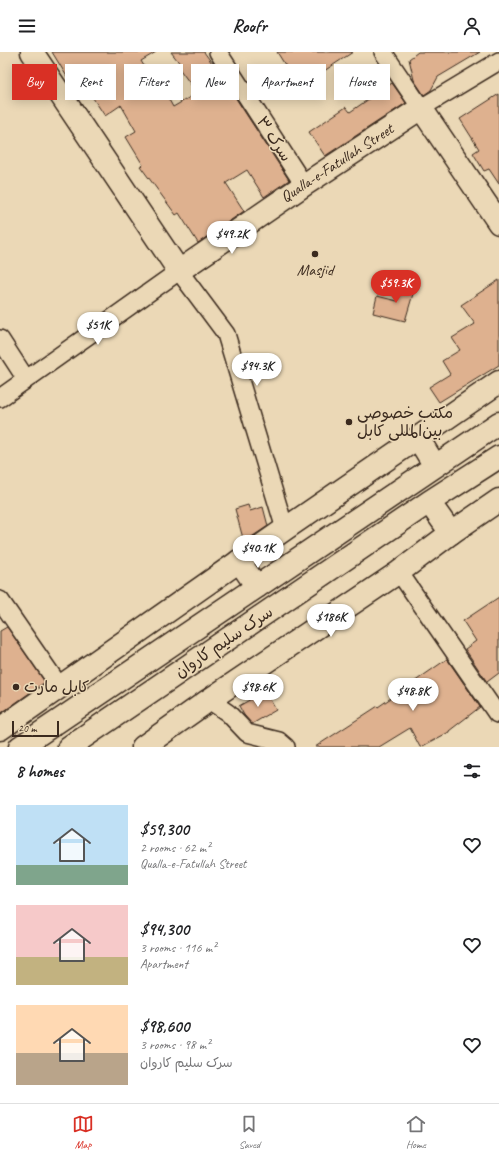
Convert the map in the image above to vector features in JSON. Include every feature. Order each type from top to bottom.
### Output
[{"type":"street","points":[[32,52],[179,270],[226,334],[285,529]]},
{"type":"street","name":"سرک ۳","points":[[218,52],[304,185]]},
{"type":"street","points":[[383,52],[499,223]]},
{"type":"street","points":[[421,108],[499,61]]},
{"type":"street","name":"Qualla-e-Fatullah Street","points":[[179,270],[421,108]]},
{"type":"street","points":[[0,398],[179,270]]},
{"type":"street","points":[[0,339],[26,379]]},
{"type":"street","points":[[0,729],[285,529],[499,382]]},
{"type":"street","points":[[20,747],[499,423]]},
{"type":"street","points":[[418,438],[435,466]]},
{"type":"street","name":"سرک سلیم کاروان","points":[[69,747],[429,502],[499,458]]},
{"type":"street","points":[[143,747],[209,700],[399,572],[451,533],[499,500]]},
{"type":"street","points":[[429,502],[451,533]]},
{"type":"street","points":[[239,562],[257,587]]},
{"type":"street","points":[[399,572],[497,714]]},
{"type":"street","points":[[0,600],[60,687]]},
{"type":"street","points":[[209,700],[228,713],[247,733],[279,741],[286,747]]},
{"type":"building","points":[[52,52],[156,52],[141,61],[143,64],[124,64],[124,100],[169,100],[173,107],[191,96],[191,100],[237,100],[289,180],[264,197],[247,170],[226,183],[244,211],[198,243],[179,213],[176,215],[140,166],[143,165],[126,137],[136,131],[121,105],[105,116],[94,100],[116,100],[116,64],[65,64],[65,73]]},
{"type":"building","points":[[171,52],[204,52],[213,64],[191,64],[191,85],[183,74],[183,64],[180,64]]},
{"type":"building","points":[[277,52],[353,52],[326,70],[326,64],[284,64]]},
{"type":"building","points":[[418,52],[480,52],[438,77],[431,90],[424,95],[414,80],[409,59]]},
{"type":"building","points":[[392,83],[406,103],[325,156],[309,132],[346,107],[350,112],[367,100],[390,100],[390,84]]},
{"type":"building","points":[[499,94],[499,184],[489,169],[484,171],[473,153],[479,149],[460,119]]},
{"type":"building","points":[[499,280],[499,365],[439,402],[429,387],[450,374],[442,361],[460,350],[452,338],[475,324],[461,305]]},
{"type":"building","points":[[401,284],[415,287],[405,321],[373,313],[377,296],[397,301]]},
{"type":"building","points":[[248,505],[250,511],[263,507],[268,526],[244,542],[235,509]]},
{"type":"building","points":[[499,597],[499,673],[487,682],[465,649],[476,641],[463,621]]},
{"type":"building","points":[[7,627],[45,682],[0,714],[0,631]]},
{"type":"building","points":[[447,659],[480,707],[449,732],[421,747],[410,728],[379,747],[315,747],[378,707]]},
{"type":"building","points":[[265,691],[276,710],[252,724],[244,715],[239,706]]},
{"type":"place","name":"Masjid","points":[[315,254]]},
{"type":"place","name":"مکتب خصوصی بین‌المللی کابل","points":[[349,422]]},
{"type":"place","name":"کابل مارت","points":[[16,687]]}]
